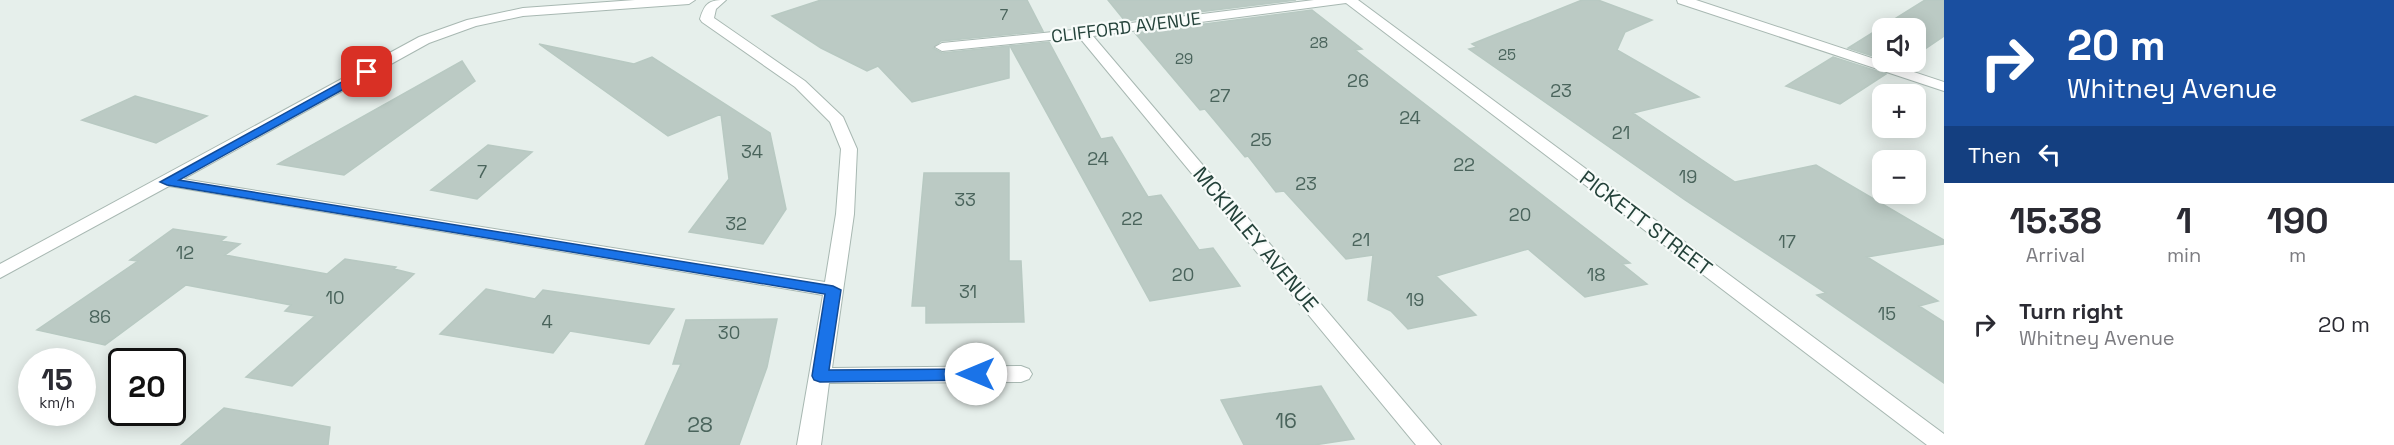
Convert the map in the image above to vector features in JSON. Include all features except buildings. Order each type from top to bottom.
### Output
[{"type":"street","points":[[0,272],[424,40],[472,23],[523,12],[689,0]]},
{"type":"street","points":[[720,0],[710,7],[706,19],[800,84],[837,120],[849,149],[845,214],[809,445]]},
{"type":"street","name":"CLIFFORD AVENUE","points":[[942,47],[1083,33],[1348,0]]},
{"type":"street","name":"PICKETT STREET","points":[[1348,0],[1937,444]]},
{"type":"street","points":[[1683,0],[1944,87]]},
{"type":"street","name":"MCKINLEY AVENUE","points":[[1083,33],[1429,445]]},
{"type":"street","points":[[167,182],[833,290]]},
{"type":"street","points":[[820,376],[1021,374]]},
{"type":"route","points":[[367,72],[167,182],[833,290],[820,376],[976,374]]}]
